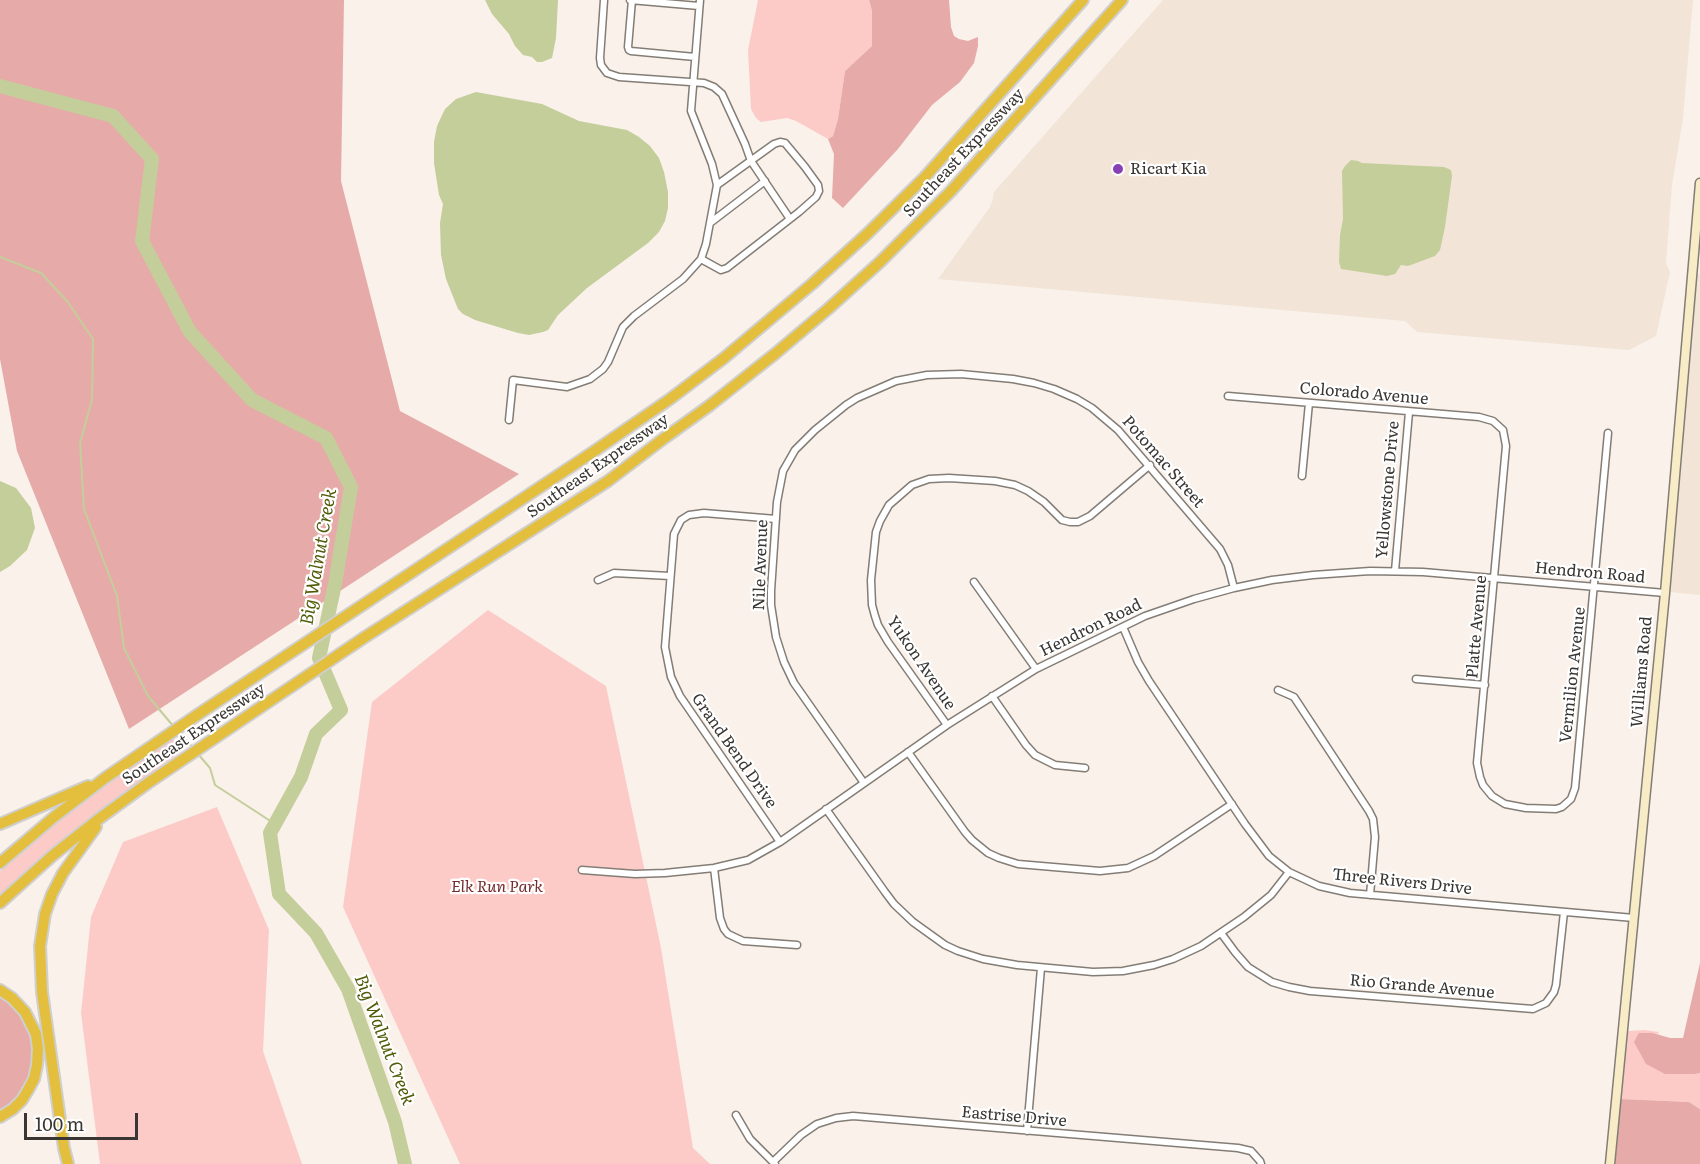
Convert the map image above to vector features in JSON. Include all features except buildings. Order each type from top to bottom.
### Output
[{"type":"highway","name":"Southeast Expressway","points":[[0,863],[105,778],[636,423],[724,358],[785,308],[859,242],[925,177],[1083,0]]},
{"type":"highway","name":"Southeast Expressway","points":[[0,903],[52,856],[180,760],[366,637],[608,482],[776,353],[880,262],[951,191],[1122,0]]},
{"type":"highway","points":[[0,824],[105,778]]},
{"type":"highway","points":[[68,1164],[42,992],[39,958],[41,930],[52,894],[63,873],[92,831],[117,806]]},
{"type":"highway","points":[[0,990],[12,998],[25,1012],[36,1034],[38,1049],[34,1079],[28,1090],[13,1109],[0,1117]]},
{"type":"main road","name":"Williams Road","points":[[1610,1164],[1696,273],[1700,183]]},
{"type":"street","points":[[604,0],[600,58],[607,73],[619,77],[704,83],[714,87],[722,94],[746,144],[751,161],[790,219]]},
{"type":"street","points":[[509,420],[513,380],[567,387],[590,380],[608,362],[623,327],[683,279],[701,259],[717,185],[712,164],[692,111],[700,3],[631,0],[629,50],[695,57]]},
{"type":"street","points":[[701,259],[722,270],[727,268],[790,219],[816,197],[819,191],[818,185],[805,167],[785,143],[780,142],[717,185]]},
{"type":"street","points":[[710,223],[765,181]]},
{"type":"street","name":"Potomac Street","points":[[833,415],[869,392],[896,381],[939,374],[1013,379],[1054,389],[1092,408],[1118,430],[1150,465],[1220,549],[1228,565],[1234,588]]},
{"type":"street","name":"Colorado Avenue","points":[[1228,396],[1479,417],[1497,423]]},
{"type":"street","points":[[1302,476],[1309,403]]},
{"type":"street","name":"Yellowstone Drive","points":[[1395,571],[1409,412]]},
{"type":"street","name":"Nile Avenue","points":[[833,415],[795,450],[783,471],[778,491],[771,568],[771,605],[776,638],[794,683],[864,783]]},
{"type":"street","name":"Platte Avenue","points":[[1497,423],[1504,434],[1506,446],[1478,755],[1480,777],[1487,791],[1498,800],[1526,808]]},
{"type":"street","name":"Vermilion Avenue","points":[[1526,808],[1557,809],[1567,803],[1574,794],[1608,433]]},
{"type":"street","name":"Yukon Avenue","points":[[947,725],[882,633],[872,605],[871,580],[876,532],[879,521],[889,505],[912,485],[939,478],[1011,484],[1037,497],[1062,520],[1074,522],[1090,516],[1150,465]]},
{"type":"street","name":"Grand Bend Drive","points":[[776,519],[694,513],[684,517],[677,524],[670,576],[665,648],[668,667],[676,688],[692,716],[780,842]]},
{"type":"street","name":"Hendron Road","points":[[582,870],[635,874],[665,873],[714,868],[748,860],[780,842],[947,725],[1036,669],[1145,616],[1234,588],[1313,575],[1395,571],[1665,593]]},
{"type":"street","points":[[598,580],[614,573],[670,576]]},
{"type":"street","points":[[974,582],[1036,669]]},
{"type":"street","name":"Three Rivers Drive","points":[[1123,627],[1149,681],[1258,843],[1269,856],[1289,872],[1333,890],[1634,918]]},
{"type":"street","points":[[1416,679],[1485,686]]},
{"type":"street","points":[[1278,690],[1294,697],[1373,819],[1375,837],[1371,895]]},
{"type":"street","points":[[992,696],[1035,755],[1055,765],[1085,768]]},
{"type":"street","points":[[908,752],[972,840],[988,853],[1018,864],[1100,871],[1128,868],[1154,856],[1232,804]]},
{"type":"street","points":[[826,809],[889,898],[913,922],[945,945],[970,955],[998,962],[1041,968],[1093,972],[1123,971],[1173,959],[1201,946],[1258,907],[1289,872]]},
{"type":"street","points":[[714,868],[721,924],[728,934],[743,941],[797,945]]},
{"type":"street","name":"Rio Grande Avenue","points":[[1221,933],[1248,967],[1272,982],[1289,987],[1310,991],[1533,1009],[1546,1003],[1554,992],[1564,912]]},
{"type":"street","points":[[1026,1131],[1041,968]]},
{"type":"street","points":[[736,1115],[750,1139],[774,1163]]},
{"type":"street","name":"Eastrise Drive","points":[[774,1163],[801,1135],[817,1124],[843,1117],[1238,1148],[1251,1151],[1261,1164]]},
{"type":"shaded area","points":[[0,0],[344,0],[341,181],[400,411],[519,474],[129,729],[17,451],[0,359]]},
{"type":"shaded area","points":[[485,0],[558,0],[556,38],[552,58],[537,62],[532,57],[523,55],[492,14]]},
{"type":"shaded area","points":[[869,0],[949,0],[954,36],[968,41],[978,37],[978,46],[974,63],[960,82],[932,105],[898,149],[843,208],[832,198],[834,154],[828,139],[833,136],[838,119],[845,71],[872,46],[872,11]]},
{"type":"shaded area","points":[[1163,0],[1693,0],[1683,118],[1672,185],[1666,263],[1670,272],[1656,336],[1629,350],[1417,332],[1405,321],[938,279],[990,207],[994,192]]},
{"type":"shaded area","points":[[476,92],[542,104],[579,121],[627,130],[650,146],[659,158],[664,172],[668,208],[659,232],[648,243],[587,288],[558,315],[548,330],[543,332],[529,335],[518,333],[463,314],[458,309],[446,279],[441,255],[440,223],[443,204],[439,195],[434,163],[434,142],[437,126],[445,109],[456,99]]},
{"type":"shaded area","points":[[1351,160],[1362,163],[1444,167],[1451,170],[1445,227],[1440,250],[1435,256],[1408,266],[1401,265],[1395,274],[1387,276],[1341,269],[1339,262],[1343,219],[1342,171]]},
{"type":"shaded area","points":[[1696,274],[1700,274],[1700,595],[1670,592]]},
{"type":"shaded area","points":[[0,481],[16,488],[31,508],[35,528],[27,550],[0,572]]},
{"type":"shaded area","points":[[1700,963],[1700,1073],[1665,1074],[1646,1064],[1634,1042],[1639,1033],[1683,1038]]},
{"type":"shaded area","points":[[0,995],[19,1011],[30,1033],[33,1051],[28,1082],[13,1102],[0,1112]]},
{"type":"shaded area","points":[[1621,1099],[1689,1102],[1700,1109],[1700,1164],[1615,1164]]},
{"type":"green space","points":[[758,0],[869,0],[872,11],[872,46],[845,71],[838,119],[833,136],[828,139],[787,118],[761,122],[751,109],[748,50]]},
{"type":"green space","name":"Elk Run Park","points":[[488,610],[606,686],[661,948],[693,1148],[710,1164],[460,1164],[343,907],[372,702]]},
{"type":"green space","points":[[173,739],[182,751],[108,804],[0,896],[0,871],[95,792]]},
{"type":"green space","points":[[217,807],[269,930],[263,1051],[302,1164],[100,1164],[81,1013],[91,917],[123,842]]},
{"type":"green space","points":[[1644,1030],[1659,1032],[1658,1034],[1653,1033],[1695,1074],[1700,1073],[1700,1109],[1689,1102],[1621,1099],[1627,1032]]},
{"type":"waterway","name":"Big Walnut Creek","points":[[0,86],[113,116],[152,159],[142,241],[190,332],[252,400],[326,438],[351,487],[335,584],[319,658],[341,710],[316,734],[301,777],[270,833],[279,894],[316,933],[348,989],[395,1122],[405,1164]]},
{"type":"waterway","points":[[0,257],[41,273],[67,301],[93,339],[92,400],[80,443],[84,509],[117,596],[124,648],[148,696],[174,727]]},
{"type":"waterway","points":[[178,731],[194,749]]},
{"type":"waterway","points":[[198,754],[210,768],[215,785],[275,824]]},
{"type":"place","name":"Ricart Kia","points":[[1118,169]]}]
